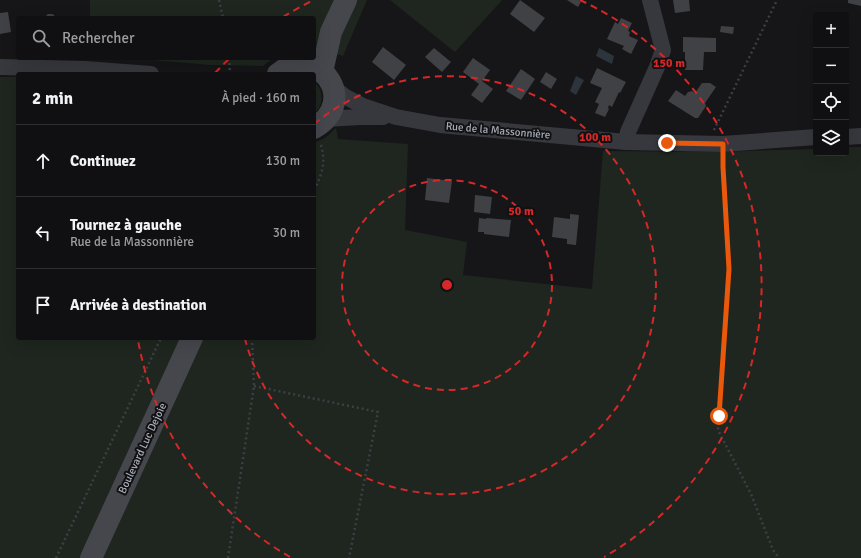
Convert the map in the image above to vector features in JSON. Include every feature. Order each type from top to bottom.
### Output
[{"type":"main road","points":[[316,67],[346,0]]},
{"type":"main road","points":[[280,72],[292,66],[316,67]]},
{"type":"main road","points":[[316,67],[334,96],[334,104],[331,112],[318,125]]},
{"type":"main road","name":"Boulevard Luc Dejoie","points":[[91,558],[191,340]]},
{"type":"street","points":[[626,142],[628,132],[663,50],[650,0]]},
{"type":"street","points":[[0,66],[125,72]]},
{"type":"street","name":"Rue de la Massonnière","points":[[316,67],[344,96],[363,106],[396,118]]},
{"type":"street","name":"Rue de la Massonnière","points":[[318,125],[360,117],[396,118],[440,125],[626,142],[715,144],[813,137]]},
{"type":"street","points":[[849,137],[861,136]]},
{"type":"path","points":[[219,0],[223,16]]},
{"type":"path","points":[[777,0],[715,144],[723,167],[729,269],[718,430],[751,494],[773,550],[779,558]]},
{"type":"path","points":[[229,60],[230,72]]},
{"type":"path","points":[[316,185],[324,165],[324,151],[318,125]]},
{"type":"path","points":[[56,558],[160,340]]},
{"type":"path","points":[[228,558],[254,386],[252,340]]},
{"type":"path","points":[[254,386],[378,412],[349,558]]},
{"type":"shaded area","points":[[90,0],[367,0],[343,56],[316,48],[316,16],[90,16]]},
{"type":"shaded area","points":[[390,0],[502,0],[455,52]]},
{"type":"shaded area","points":[[599,48],[614,56],[612,64],[596,56]]},
{"type":"shaded area","points":[[152,60],[270,60],[263,66],[210,65]]},
{"type":"shaded area","points":[[576,76],[584,80],[576,95],[570,91]]},
{"type":"shaded area","points":[[0,77],[16,77],[16,340],[316,340],[316,142],[325,138],[336,128],[338,139],[408,144],[405,230],[467,242],[463,275],[592,289],[603,151],[716,152],[813,149],[813,156],[849,156],[849,147],[861,147],[861,558],[0,558]]},
{"type":"shaded area","points":[[316,84],[320,89],[322,98],[320,106],[316,111]]},
{"type":"building","points":[[520,0],[545,18],[534,32],[510,14]]},
{"type":"building","points":[[567,0],[579,0],[581,2],[578,7]]},
{"type":"building","points":[[673,0],[689,0],[690,11],[675,13]]},
{"type":"building","points":[[848,0],[861,0],[861,6],[848,3]]},
{"type":"building","points":[[8,12],[11,32],[0,34],[0,13]]},
{"type":"building","points":[[48,14],[52,14],[54,16],[46,16]]},
{"type":"building","points":[[621,18],[632,23],[628,31],[630,32],[629,36],[638,40],[631,54],[622,49],[624,46],[607,39],[615,22],[618,24]]},
{"type":"building","points":[[721,26],[734,27],[733,34],[720,32]]},
{"type":"building","points":[[683,37],[716,38],[716,52],[704,52],[703,70],[685,70]]},
{"type":"building","points":[[383,47],[406,65],[394,80],[372,62]]},
{"type":"building","points":[[434,48],[451,62],[442,72],[425,57]]},
{"type":"building","points":[[473,58],[490,70],[482,81],[493,89],[482,103],[471,95],[479,84],[463,72]]},
{"type":"building","points":[[597,68],[626,82],[620,93],[619,92],[612,107],[609,105],[609,109],[605,117],[595,113],[599,104],[595,102],[602,88],[590,83]]},
{"type":"building","points":[[521,69],[535,79],[521,100],[506,91]]},
{"type":"building","points":[[546,72],[557,79],[551,89],[540,82]]},
{"type":"building","points":[[702,83],[710,83],[716,87],[705,103],[706,106],[698,118],[695,118],[668,101],[676,90],[685,96],[688,92],[692,91],[695,93]]},
{"type":"building","points":[[427,178],[452,181],[449,203],[425,200]]},
{"type":"building","points":[[475,195],[492,197],[490,214],[474,212]]},
{"type":"building","points":[[570,214],[579,215],[576,245],[567,244],[567,239],[552,237],[554,217],[570,219]]},
{"type":"building","points":[[479,218],[511,220],[509,237],[478,232]]},
{"type":"route","points":[[667,143],[723,144],[729,269],[719,416]]}]
